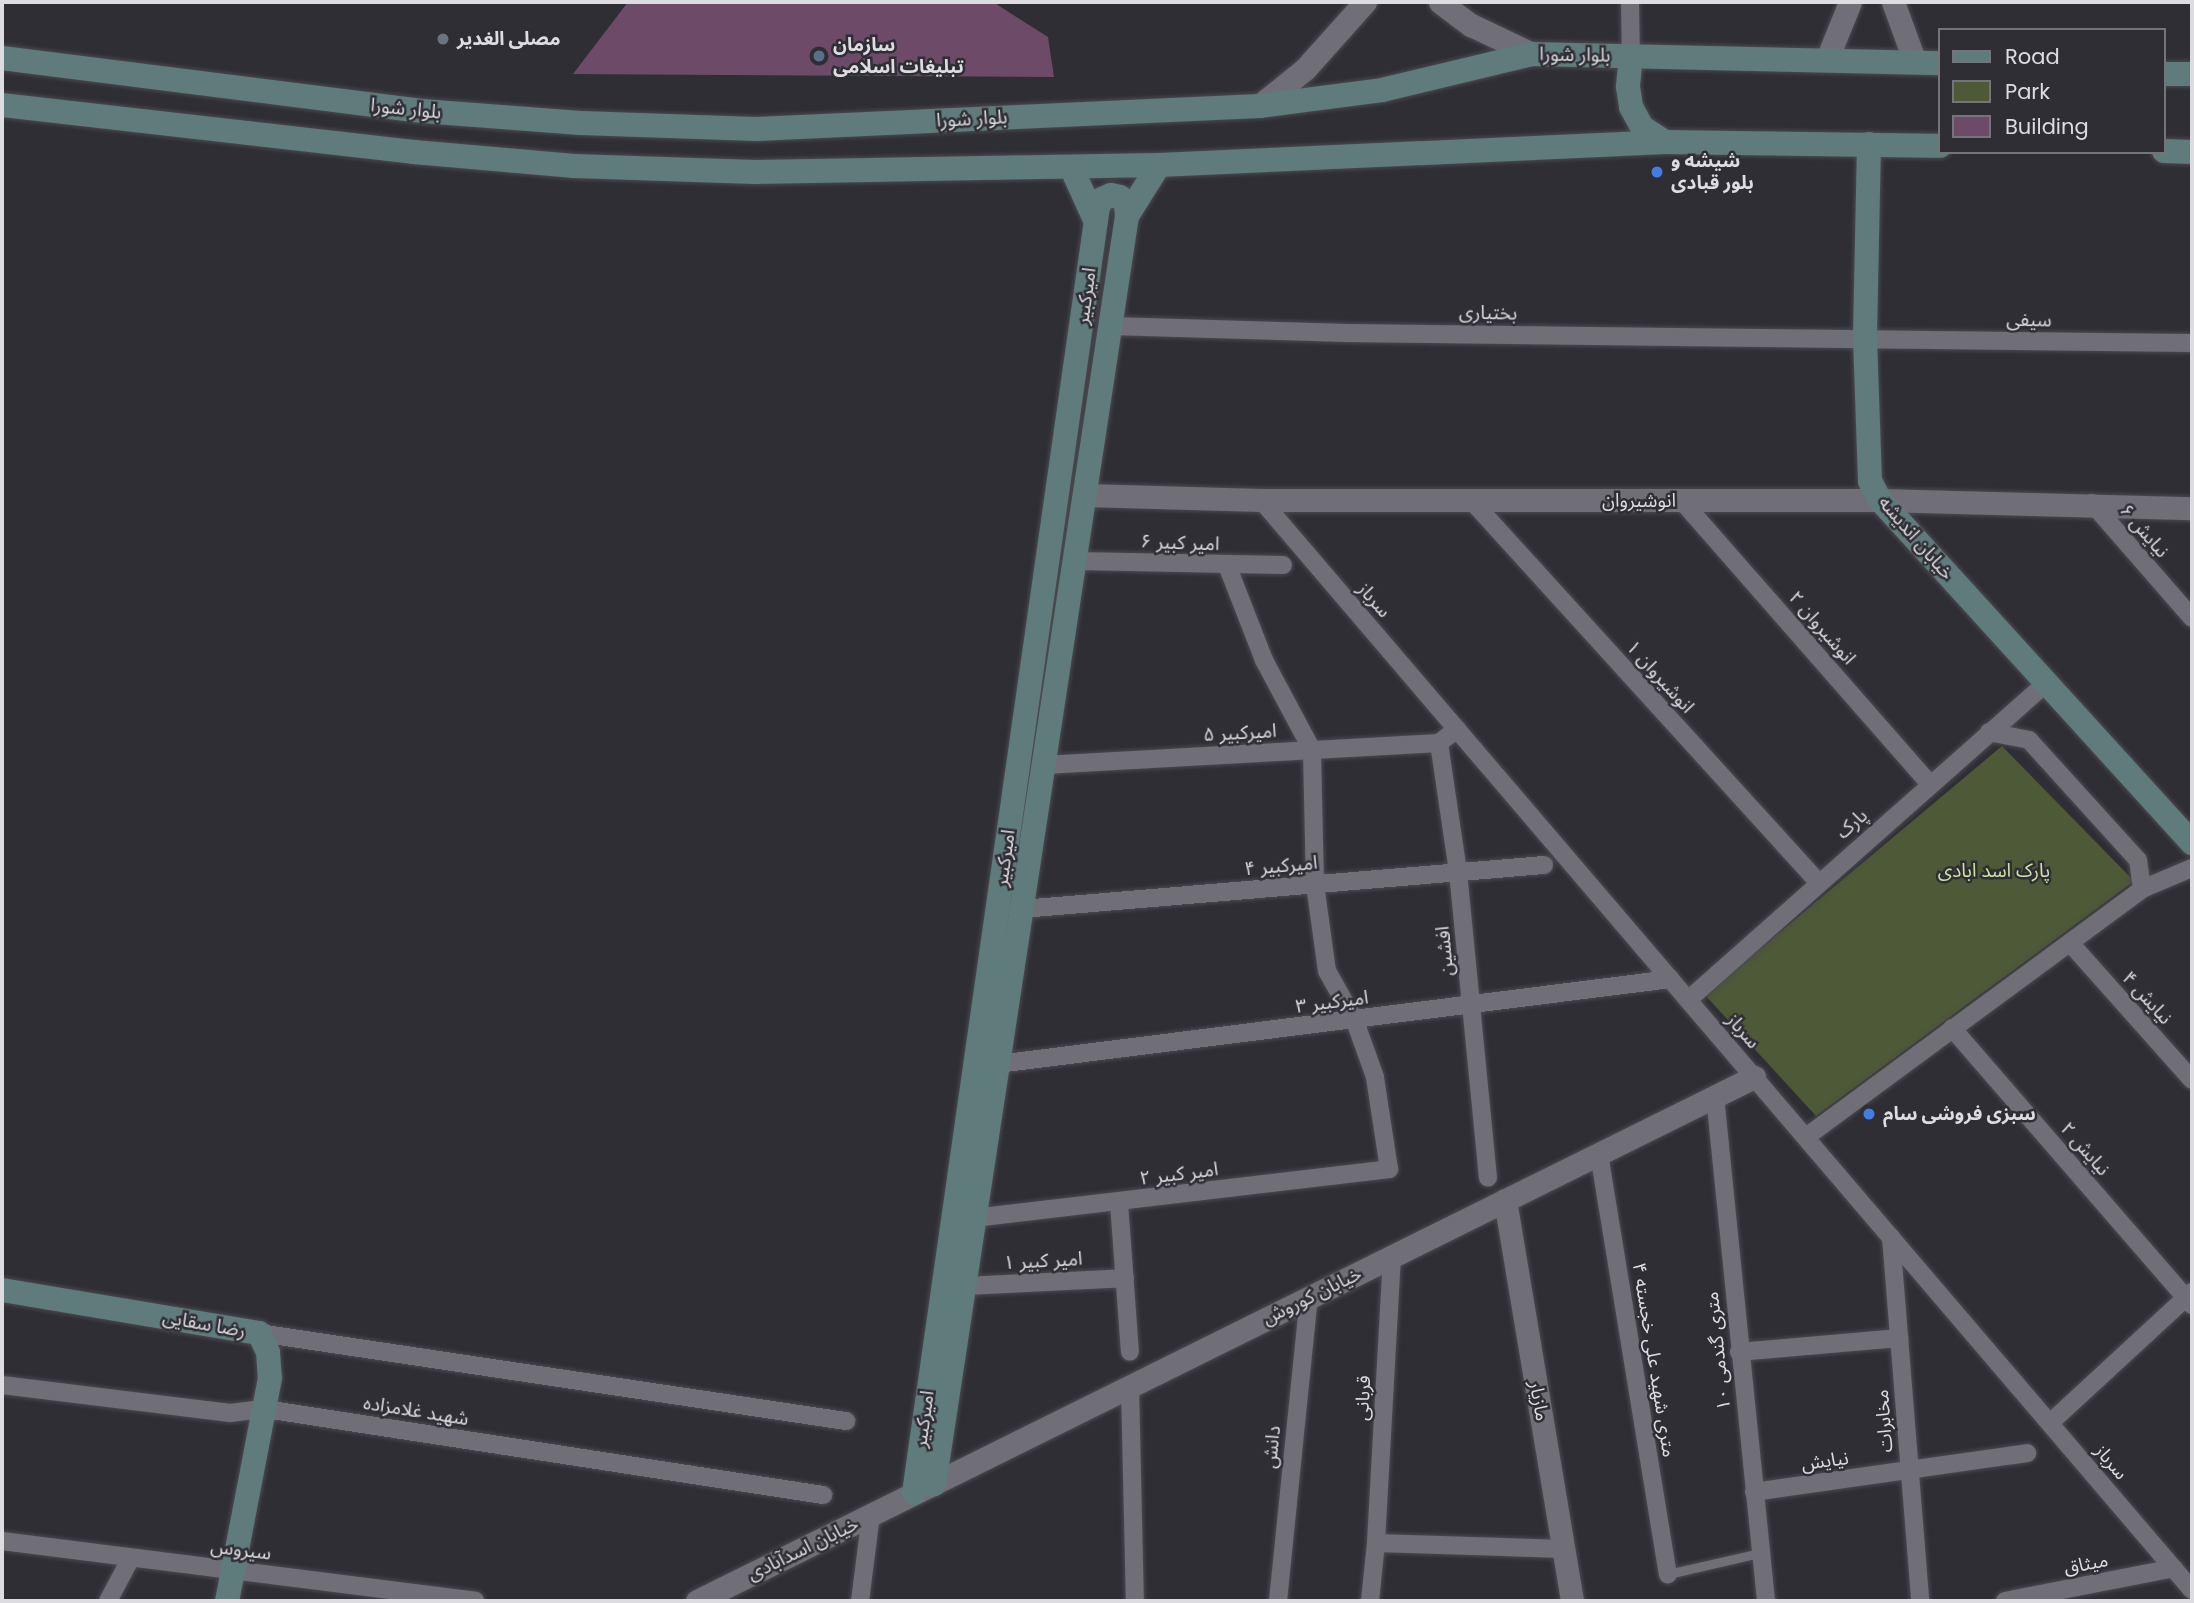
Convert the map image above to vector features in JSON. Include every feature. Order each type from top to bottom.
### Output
[{"type":"main road","name":"بلوار شورا","points":[[2,58],[422,111],[581,123],[756,129],[1259,106],[1382,90],[1532,54],[1938,63]]},
{"type":"main road","points":[[1631,57],[1628,87],[1631,107],[1642,127],[1665,142]]},
{"type":"main road","points":[[2166,74],[2192,74]]},
{"type":"main road","points":[[2,105],[414,152],[574,166],[755,172],[1159,165],[1665,142],[1938,146]]},
{"type":"main road","name":"خیابان اندیشه","points":[[1869,144],[1866,338],[1870,481],[1880,500],[2192,843]]},
{"type":"main road","points":[[2166,152],[2192,152]]},
{"type":"main road","points":[[1127,216],[1159,165]]},
{"type":"main road","points":[[1071,167],[1096,222]]},
{"type":"main road","points":[[1096,222],[1098,206],[1102,199],[1111,195],[1120,197],[1126,203],[1127,216]]},
{"type":"main road","name":"امیرکبیر","points":[[924,1488],[964,1286],[974,1218],[979,1118],[998,1064],[1127,216]]},
{"type":"main road","name":"امیرکبیر","points":[[924,1488],[979,1118],[1096,222]]},
{"type":"main road","name":"رضا سقایی","points":[[2,1290],[260,1333],[268,1352],[269,1365],[265,1409],[227,1601]]},
{"type":"street","points":[[1259,106],[1305,69],[1365,2]]},
{"type":"street","points":[[1440,2],[1471,24],[1532,54]]},
{"type":"street","points":[[1630,2],[1631,57]]},
{"type":"street","points":[[1827,59],[1850,2]]},
{"type":"street","points":[[1893,2],[1915,62]]},
{"type":"street","name":"بختیاری","points":[[1111,327],[1347,333],[1866,338]]},
{"type":"street","name":"سیفی","points":[[1866,338],[2192,343]]},
{"type":"street","name":"انوشیروان","points":[[1085,495],[1261,500],[1880,500],[2092,503],[2192,509]]},
{"type":"street","name":"سرباز","points":[[1261,500],[2192,1590]]},
{"type":"street","name":"انوشیروان ۱","points":[[1471,500],[1819,883]]},
{"type":"street","name":"انوشیروان ۲","points":[[1682,501],[1930,783]]},
{"type":"street","name":"نیایش ۶","points":[[2092,503],[2192,618]]},
{"type":"street","name":"امیر کبیر ۶","points":[[1076,561],[1283,565]]},
{"type":"street","points":[[1227,565],[1264,660],[1312,750],[1315,884],[1327,971],[1355,1021]]},
{"type":"street","name":"پارک","points":[[1688,1000],[2046,683]]},
{"type":"street","points":[[1439,743],[1457,729]]},
{"type":"street","points":[[1989,732],[2029,740],[2138,860],[2142,888]]},
{"type":"street","name":"امیرکبیر ۵","points":[[1044,765],[1439,743]]},
{"type":"street","name":"افشین","points":[[1439,743],[1458,872],[1488,1178]]},
{"type":"street","name":"امیرکبیر ۴","points":[[1022,909],[1544,865]]},
{"type":"street","points":[[1805,1137],[2071,944],[2142,888],[2192,868]]},
{"type":"street","name":"نیایش ۴","points":[[2071,944],[2192,1080]]},
{"type":"street","name":"امیرکبیر ۳","points":[[998,1064],[1671,979]]},
{"type":"street","name":"امیر کبیر ۲","points":[[974,1218],[1390,1169],[1375,1077],[1355,1021]]},
{"type":"street","name":"نیایش ۲","points":[[1952,1028],[2190,1299]]},
{"type":"street","name":"خیابان کوروش","points":[[871,1515],[1754,1077]]},
{"type":"street","name":"۱۰ متری گندمی","points":[[1715,1096],[1766,1601]]},
{"type":"street","name":"۴ متری شهید علی خجسته","points":[[1599,1154],[1668,1574]]},
{"type":"street","name":"مازیار","points":[[1505,1200],[1572,1601]]},
{"type":"street","points":[[1119,1203],[1130,1352]]},
{"type":"street","name":"مخابرات","points":[[1891,1237],[1920,1601]]},
{"type":"street","name":"قربانی","points":[[1370,1601],[1376,1543],[1392,1256]]},
{"type":"street","name":"امیر کبیر ۱","points":[[964,1286],[1125,1278]]},
{"type":"street","name":"دانش","points":[[1278,1601],[1309,1298]]},
{"type":"street","points":[[2050,1423],[2190,1299]]},
{"type":"street","points":[[260,1333],[846,1421]]},
{"type":"street","points":[[1739,1352],[1899,1338]]},
{"type":"street","name":"شهید غلامزاده","points":[[2,1385],[230,1413],[265,1409],[823,1494]]},
{"type":"street","points":[[1130,1386],[1135,1601]]},
{"type":"street","name":"نیایش","points":[[1754,1492],[2027,1453]]},
{"type":"street","points":[[860,1601],[871,1515]]},
{"type":"street","name":"خیابان اسدآبادی","points":[[697,1601],[871,1515]]},
{"type":"street","name":"سیروس","points":[[2,1542],[475,1601]]},
{"type":"street","points":[[1376,1543],[1564,1549]]},
{"type":"street","points":[[108,1601],[131,1558]]},
{"type":"street","name":"میثاق","points":[[2005,1601],[2174,1569]]},
{"type":"lane","points":[[1668,1574],[1760,1553]]},
{"type":"green space","name":"پارک اسد ابادی","points":[[2002,746],[2134,881],[1816,1116],[1705,995]]},
{"type":"building","name":"سازمان تبلیغات اسلامی","points":[[628,2],[993,2],[1048,37],[1054,77],[573,74]]},
{"type":"place","name":"مصلی الغدیر","points":[[443,39]]},
{"type":"place","name":"سازمان تبلیغات اسلامی","points":[[819,56]]},
{"type":"place","name":"شیشه و بلور قبادی","points":[[1657,172]]},
{"type":"place","name":"سبزی فروشی سام","points":[[1869,1114]]}]
